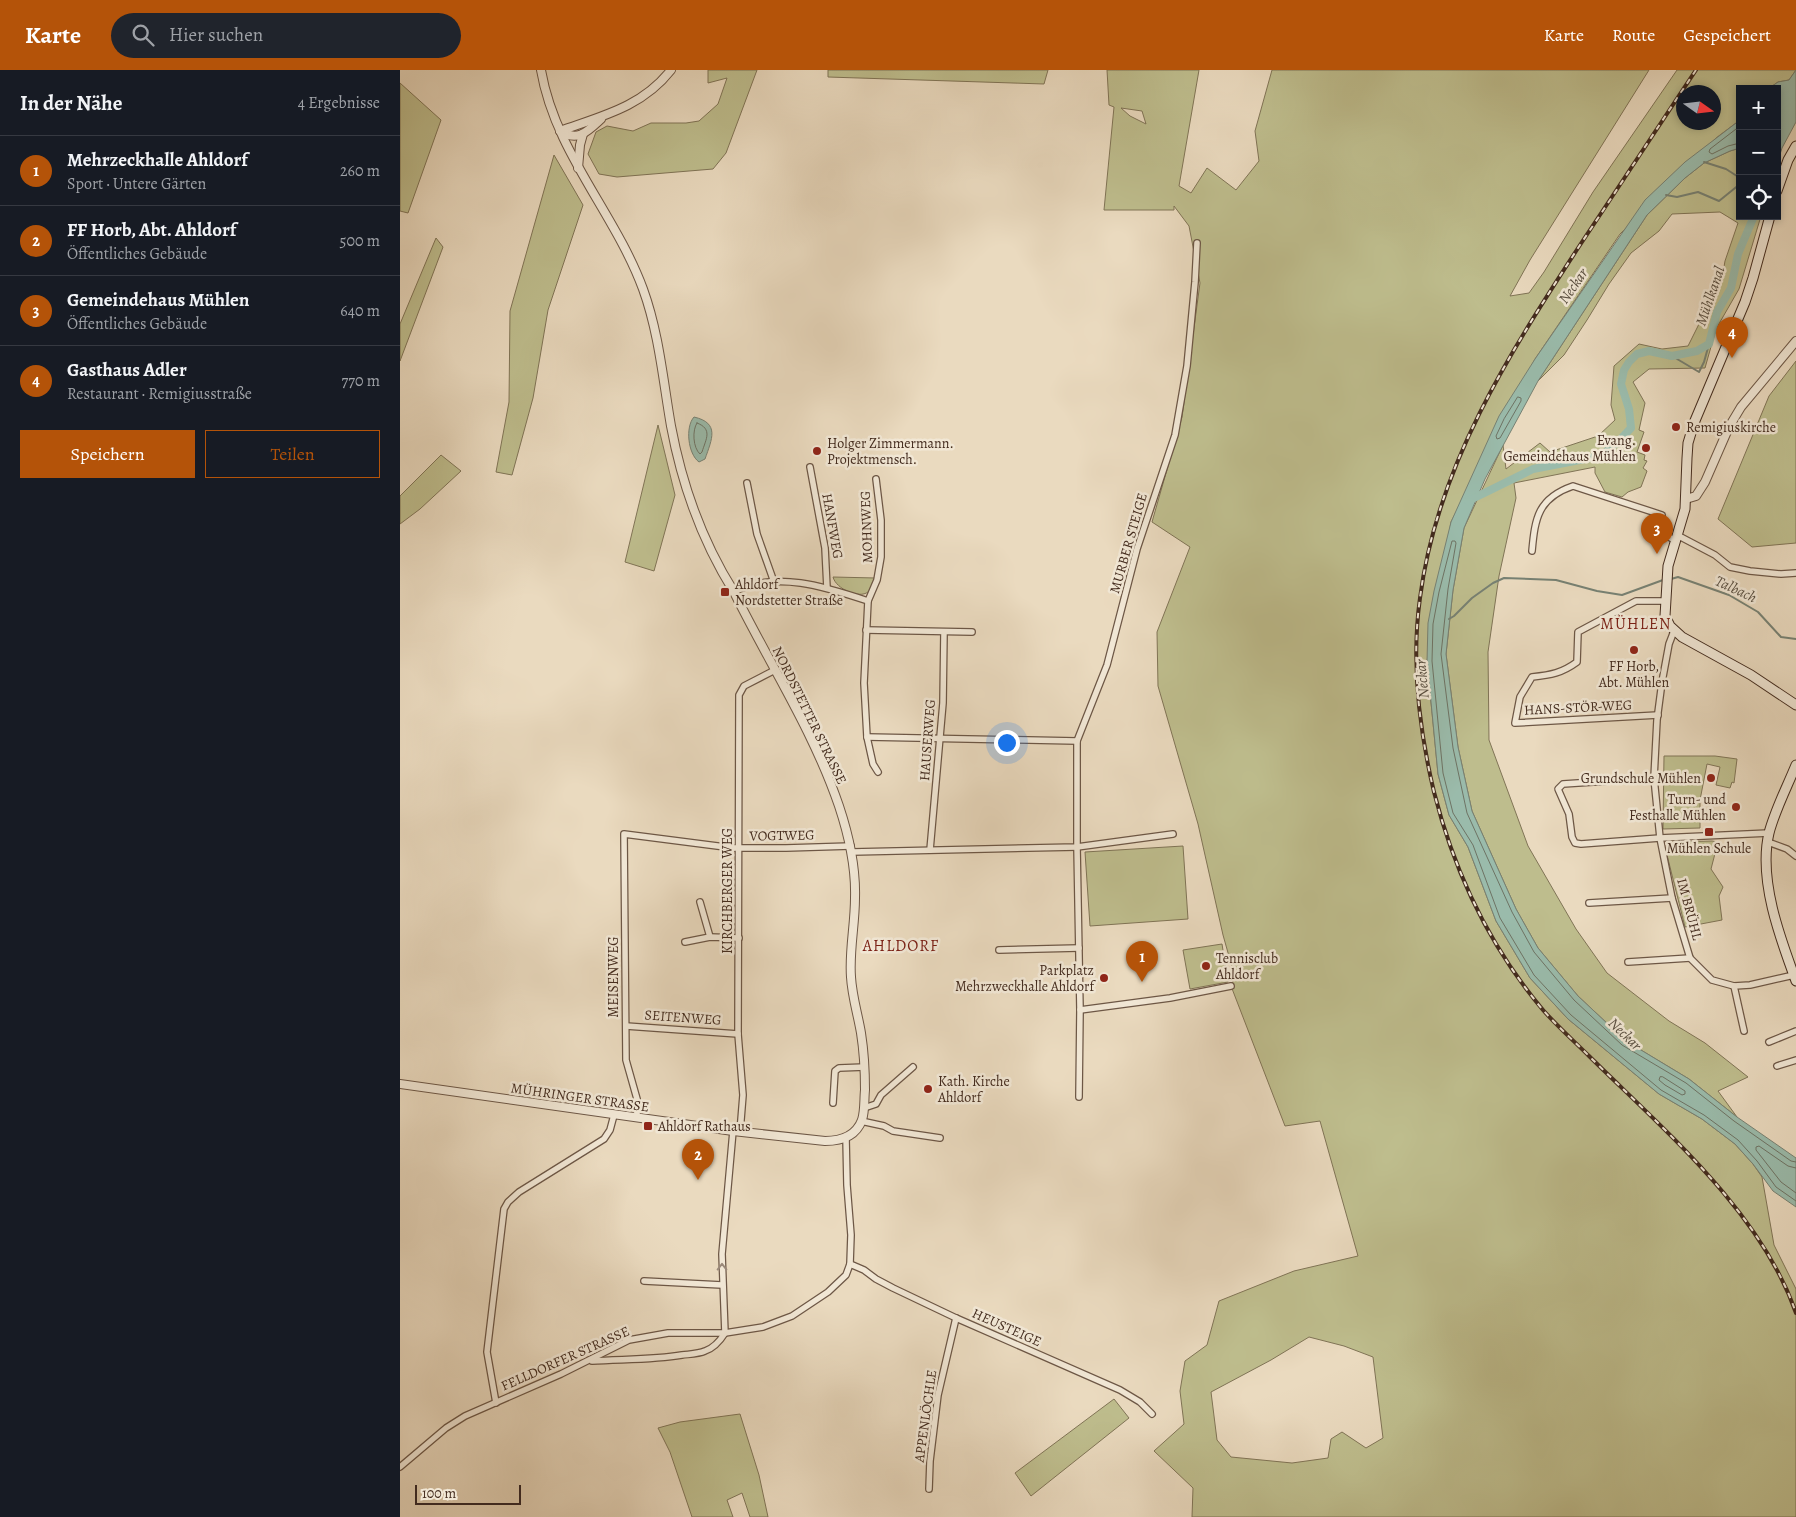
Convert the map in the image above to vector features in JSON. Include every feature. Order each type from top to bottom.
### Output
[{"type":"main road","points":[[1781,180],[1788,160],[1796,146]]},
{"type":"main road","points":[[1769,220],[1745,302],[1694,423],[1688,443],[1686,499],[1668,569],[1665,616],[1674,631],[1682,637],[1751,675],[1795,703]]},
{"type":"main road","points":[[1795,978],[1769,899],[1766,868],[1769,833],[1796,765]]},
{"type":"street","name":"NORDSTETTER STRASSE","points":[[541,70],[548,99],[560,131],[578,168],[617,233],[638,276],[647,301],[660,357],[674,442],[693,507],[713,555],[775,670],[825,770],[839,805],[851,849],[856,890],[850,976],[862,1036],[864,1067],[864,1108],[861,1121],[853,1133],[846,1138]]},
{"type":"street","points":[[560,131],[602,118],[636,102],[651,92],[672,70]]},
{"type":"street","points":[[560,131],[573,137],[584,134],[602,118]]},
{"type":"street","points":[[578,168],[580,145],[584,134]]},
{"type":"street","name":"MURBER STEIGE","points":[[1079,1097],[1077,741],[1107,665],[1137,550],[1175,435],[1183,394],[1189,346],[1196,282],[1197,243]]},
{"type":"street","points":[[1686,499],[1696,496],[1705,482],[1729,427],[1742,407],[1796,340]]},
{"type":"street","name":"HANFWEG","points":[[810,467],[824,542],[828,588]]},
{"type":"street","name":"MOHNWEG","points":[[868,601],[878,580],[881,557],[881,520],[876,479]]},
{"type":"street","points":[[747,483],[758,538],[774,582]]},
{"type":"street","points":[[1532,551],[1535,524],[1542,507],[1558,493],[1573,486],[1662,515],[1660,533],[1676,537],[1715,555],[1730,567],[1781,574],[1796,573]]},
{"type":"street","points":[[734,592],[751,584],[774,582],[828,588],[868,601],[864,683],[867,737],[873,764],[878,772]]},
{"type":"street","name":"HANS-STÖR-WEG","points":[[1658,715],[1514,723],[1520,697],[1532,677],[1566,670],[1577,662],[1578,632],[1636,601],[1666,600]]},
{"type":"street","points":[[866,630],[972,632]]},
{"type":"street","name":"IM BRÜHL","points":[[1674,631],[1669,644],[1658,715],[1654,778],[1660,838],[1672,898],[1690,958],[1712,980],[1734,986],[1795,978]]},
{"type":"street","name":"HAUSERWEG","points":[[930,850],[940,738],[944,632]]},
{"type":"street","name":"KIRCHBERGER WEG","points":[[725,1333],[722,1254],[736,1132],[743,1095],[738,1034],[739,695],[744,686],[775,670]]},
{"type":"street","points":[[867,737],[1077,741]]},
{"type":"street","points":[[1654,778],[1563,784],[1558,789],[1569,814],[1572,837],[1575,843],[1769,833]]},
{"type":"street","name":"VOGTWEG","points":[[624,834],[740,848],[851,849]]},
{"type":"street","name":"MEISENWEG","points":[[624,834],[626,1060],[637,1099],[637,1118]]},
{"type":"street","points":[[851,849],[930,850],[1077,847],[1173,834]]},
{"type":"street","points":[[1768,842],[1787,849],[1796,856]]},
{"type":"street","points":[[1589,903],[1672,898]]},
{"type":"street","points":[[700,902],[710,937]]},
{"type":"street","points":[[685,942],[710,937],[739,938]]},
{"type":"street","points":[[999,950],[1079,948]]},
{"type":"street","name":"IM BRÜHL","points":[[1628,962],[1690,958]]},
{"type":"street","points":[[1080,1010],[1170,998],[1231,986]]},
{"type":"street","points":[[1734,986],[1744,1031]]},
{"type":"street","name":"SEITENWEG","points":[[626,1026],[738,1034]]},
{"type":"street","points":[[1769,1042],[1796,1031]]},
{"type":"street","points":[[1777,1066],[1796,1060]]},
{"type":"street","points":[[833,1103],[835,1071],[839,1068],[864,1067]]},
{"type":"street","points":[[864,1108],[876,1104],[881,1095],[913,1067]]},
{"type":"street","name":"MÜHRINGER STRASSE","points":[[400,1084],[736,1132],[825,1141],[836,1141],[846,1138]]},
{"type":"street","points":[[496,1403],[487,1352],[504,1209],[511,1198],[527,1186],[604,1139],[610,1130],[614,1115]]},
{"type":"street","points":[[861,1121],[884,1126],[893,1131],[940,1138]]},
{"type":"street","points":[[846,1138],[851,1235],[850,1264]]},
{"type":"street","name":"FELLDORFER STRASSE","points":[[400,1467],[454,1422],[464,1416],[588,1361],[629,1340],[668,1333],[725,1333],[763,1326],[792,1316],[827,1293],[842,1280],[850,1264]]},
{"type":"street","name":"HEUSTEIGE","points":[[850,1264],[864,1270],[893,1288],[956,1318],[1120,1390],[1140,1402],[1152,1414]]},
{"type":"street","points":[[644,1281],[722,1285]]},
{"type":"street","name":"APPENLÖCHLE","points":[[929,1489],[938,1395],[956,1318]]},
{"type":"street","points":[[588,1361],[661,1358],[706,1351],[714,1347],[725,1333]]},
{"type":"shaded area","points":[[708,70],[757,70],[726,153],[713,169],[617,177],[599,174],[588,154],[596,132],[607,126],[633,131],[651,123],[699,121],[718,104],[727,78],[708,83]]},
{"type":"shaded area","points":[[828,70],[1048,70],[1044,84],[828,77]]},
{"type":"shaded area","points":[[1107,70],[1199,70],[1179,186],[1191,193],[1207,168],[1236,190],[1259,161],[1255,131],[1272,70],[1649,70],[1530,260],[1510,296],[1529,293],[1593,192],[1677,70],[1796,70],[1789,80],[1778,82],[1774,85],[1736,85],[1736,123],[1716,138],[1620,234],[1535,359],[1451,522],[1427,661],[1438,774],[1449,815],[1468,847],[1496,921],[1530,978],[1568,1019],[1659,1094],[1702,1119],[1735,1144],[1762,1177],[1774,1245],[1796,1289],[1796,1517],[1192,1517],[1193,1488],[1154,1451],[1184,1424],[1180,1391],[1185,1361],[1207,1345],[1219,1301],[1294,1271],[1358,1256],[1320,1121],[1285,1126],[1231,986],[1233,981],[1232,967],[1198,824],[1158,686],[1157,632],[1190,547],[1152,522],[1182,417],[1200,283],[1189,226],[1174,206],[1174,210],[1104,210],[1114,107],[1109,105]],"holes":[[[1121,108],[1142,111],[1146,124],[1130,116]],[[1309,1337],[1344,1346],[1373,1357],[1383,1438],[1366,1448],[1342,1432],[1331,1439],[1328,1458],[1292,1463],[1231,1457],[1217,1440],[1211,1392]]]},
{"type":"shaded area","points":[[400,83],[441,120],[408,213],[400,211]]},
{"type":"shaded area","points":[[1736,149],[1736,220],[1760,220],[1739,289],[1716,329],[1705,368],[1649,369],[1633,382],[1645,403],[1639,430],[1644,432],[1637,452],[1645,455],[1644,460],[1647,461],[1643,468],[1647,471],[1641,487],[1628,492],[1622,497],[1605,492],[1595,473],[1595,467],[1514,483],[1516,498],[1499,576],[1488,652],[1489,740],[1528,846],[1576,929],[1607,973],[1669,1021],[1705,1043],[1748,1077],[1718,1091],[1737,1117],[1689,1079],[1626,1041],[1578,996],[1538,948],[1516,909],[1472,811],[1458,747],[1446,654],[1453,590],[1464,528],[1503,445],[1506,469],[1540,443],[1550,452],[1598,436],[1615,420],[1611,405],[1614,366],[1639,344],[1662,349],[1688,346],[1715,292],[1721,284],[1725,261],[1738,223],[1720,212],[1672,214],[1659,231],[1631,253],[1564,355],[1538,381],[1647,215],[1685,178],[1704,163]]},
{"type":"shaded area","points":[[554,155],[583,205],[548,310],[533,398],[512,475],[496,472],[509,402],[510,311]]},
{"type":"shaded area","points":[[436,238],[443,247],[400,361],[400,324]]},
{"type":"shaded area","points":[[1796,361],[1796,543],[1752,547],[1718,519],[1769,396]]},
{"type":"shaded area","points":[[658,425],[675,495],[654,571],[625,562]]},
{"type":"shaded area","points":[[441,455],[461,471],[420,509],[400,524],[400,496]]},
{"type":"shaded area","points":[[833,577],[876,578],[868,592],[859,594],[843,589]]},
{"type":"shaded area","points":[[1664,756],[1715,756],[1737,759],[1734,783],[1732,782],[1730,788],[1716,785],[1720,767],[1707,764],[1700,800],[1700,828],[1663,829]]},
{"type":"shaded area","points":[[1676,842],[1718,842],[1711,869],[1723,887],[1719,896],[1722,920],[1685,927],[1667,855],[1668,847]]},
{"type":"shaded area","points":[[1183,846],[1188,919],[1090,926],[1085,852]]},
{"type":"shaded area","name":"Tennisclub Ahldorf","points":[[1222,944],[1228,982],[1190,989],[1183,950]]},
{"type":"shaded area","points":[[1114,1399],[1129,1418],[1031,1496],[1015,1473]]},
{"type":"shaded area","points":[[740,1414],[759,1475],[768,1517],[750,1517],[742,1493],[727,1500],[733,1517],[692,1517],[670,1452],[658,1428],[680,1422]]},
{"type":"water","points":[[1796,70],[1796,122],[1781,151],[1781,85],[1774,85],[1778,82],[1789,80]]},
{"type":"water","points":[[1736,123],[1736,149],[1704,163],[1685,178],[1647,215],[1538,381],[1485,479],[1464,528],[1453,590],[1446,654],[1458,747],[1472,811],[1516,909],[1538,948],[1578,996],[1626,1041],[1689,1079],[1737,1117],[1796,1158],[1796,1207],[1773,1191],[1735,1144],[1702,1119],[1659,1094],[1568,1019],[1530,978],[1496,921],[1468,847],[1449,815],[1438,774],[1427,661],[1428,623],[1451,522],[1499,416],[1535,359],[1645,200],[1685,162]]},
{"type":"water","points":[[694,417],[708,423],[712,433],[705,459],[699,462],[692,453],[689,440],[689,427]]},
{"type":"waterway","points":[[1704,162],[1726,169],[1736,175]]},
{"type":"waterway","points":[[1666,195],[1677,197],[1698,192],[1719,201],[1736,187]]},
{"type":"waterway","name":"Mühlkanal","points":[[1468,501],[1533,469],[1603,454],[1618,442],[1631,428],[1629,409],[1621,384],[1624,370],[1637,354],[1649,351],[1672,356],[1697,351],[1709,344],[1717,312],[1731,288],[1738,254],[1752,220]]},
{"type":"waterway","points":[[1672,356],[1699,372],[1709,344]]},
{"type":"waterway","name":"Talbach","points":[[1671,579],[1678,577],[1729,595],[1758,612],[1781,637],[1796,639]]},
{"type":"waterway","points":[[1449,619],[1472,598],[1493,583],[1504,578],[1556,580],[1597,591],[1622,595],[1663,580]]},
{"type":"railway","points":[[1696,70],[1527,328],[1480,413],[1459,457],[1442,502],[1429,549],[1420,598],[1416,646],[1418,695],[1424,744],[1442,821],[1463,879],[1490,934],[1524,986],[1548,1016],[1678,1143],[1708,1174],[1735,1207],[1759,1241],[1780,1276],[1796,1313]]},
{"type":"place","name":"Gasthaus Adler","points":[[1732,358]]},
{"type":"place","name":"Remigiuskirche","points":[[1676,427]]},
{"type":"place","name":"Evang. Gemeindehaus Mühlen","points":[[1646,448]]},
{"type":"place","name":"Holger Zimmermann. Projektmensch.","points":[[817,451]]},
{"type":"place","name":"Gemeindehaus Mühlen","points":[[1657,554]]},
{"type":"place","name":"Ahldorf Nordstetter Straße","points":[[725,592]]},
{"type":"place","name":"FF Horb, Abt. Mühlen","points":[[1634,650]]},
{"type":"place","name":"Grundschule Mühlen","points":[[1711,778]]},
{"type":"place","name":"Turn- und Festhalle Mühlen","points":[[1736,807]]},
{"type":"place","name":"Mühlen Schule","points":[[1709,832]]},
{"type":"place","name":"Tennisclub Ahldorf","points":[[1206,966]]},
{"type":"place","name":"Parkplatz Mehrzweckhalle Ahldorf","points":[[1104,978]]},
{"type":"place","name":"Mehrzeckhalle Ahldorf","points":[[1142,982]]},
{"type":"place","name":"Kath. Kirche Ahldorf","points":[[928,1089]]},
{"type":"place","name":"Ahldorf Rathaus","points":[[648,1126]]},
{"type":"place","name":"FF Horb, Abt. Ahldorf","points":[[698,1180]]},
{"type":"district","name":"MÜHLEN","points":[[1636,623]]},
{"type":"district","name":"AHLDORF","points":[[901,945]]},
{"type":"water label","name":"Neckar","points":[[1573,286]]},
{"type":"water label","name":"Neckar","points":[[1422,679]]},
{"type":"water label","name":"Neckar","points":[[1625,1034]]}]
